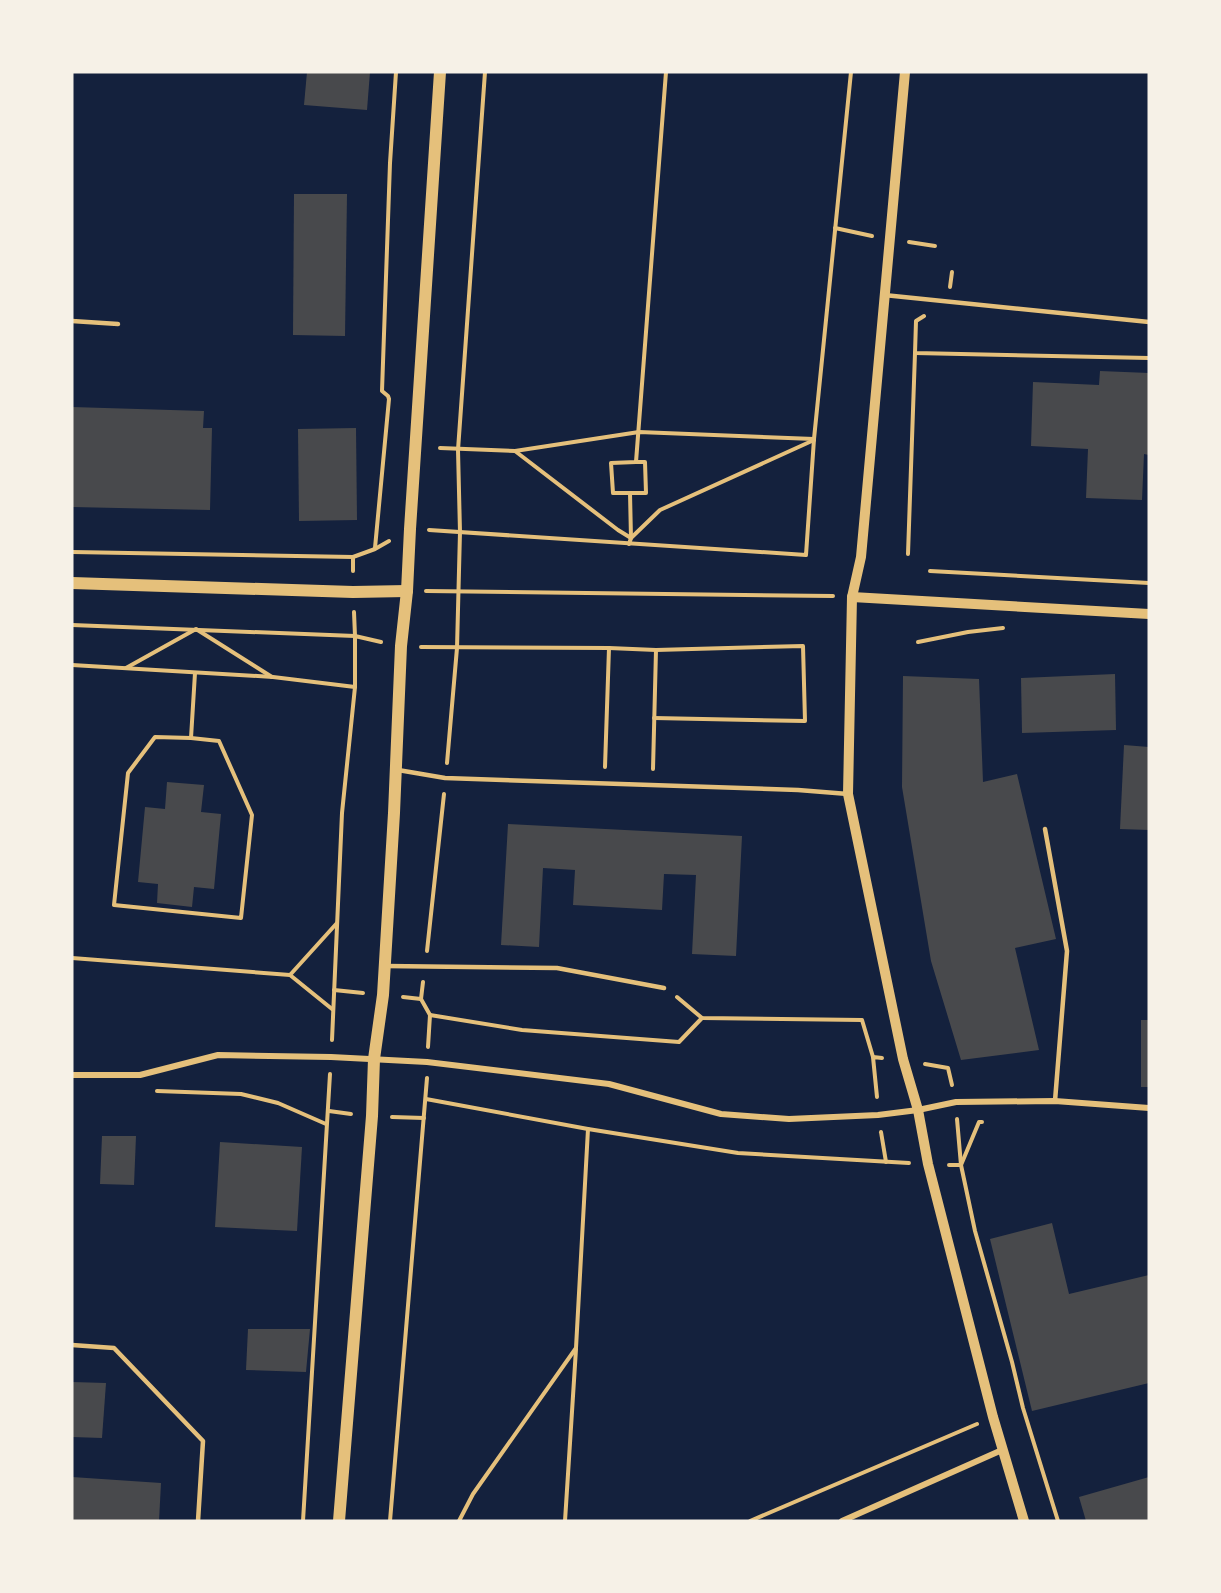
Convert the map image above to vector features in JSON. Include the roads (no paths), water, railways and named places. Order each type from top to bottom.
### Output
[{"type":"main road","points":[[339,1521],[372,1116],[374,1059],[383,995],[401,646],[407,591],[440,72]]},
{"type":"main road","points":[[72,583],[407,591]]},
{"type":"street","points":[[904,72],[861,557],[852,597],[848,794],[903,1059],[918,1110],[928,1164],[993,1417],[1024,1521]]},
{"type":"street","points":[[852,597],[1149,614]]},
{"type":"street","points":[[72,1075],[140,1075],[218,1055],[374,1059],[427,1062],[609,1084],[721,1114],[789,1119],[878,1115],[956,1102],[1055,1101],[1149,1108]]},
{"type":"street","points":[[842,1521],[1002,1450]]},
{"type":"lane","points":[[884,295],[1149,321]]},
{"type":"lane","points":[[72,321],[118,324]]},
{"type":"lane","points":[[395,770],[446,778],[848,794]]},
{"type":"lane","points":[[1045,829],[1067,951],[1055,1101]]},
{"type":"lane","points":[[384,966],[557,968],[664,988]]},
{"type":"lane","points":[[72,1345],[114,1348],[203,1442],[198,1521]]}]
